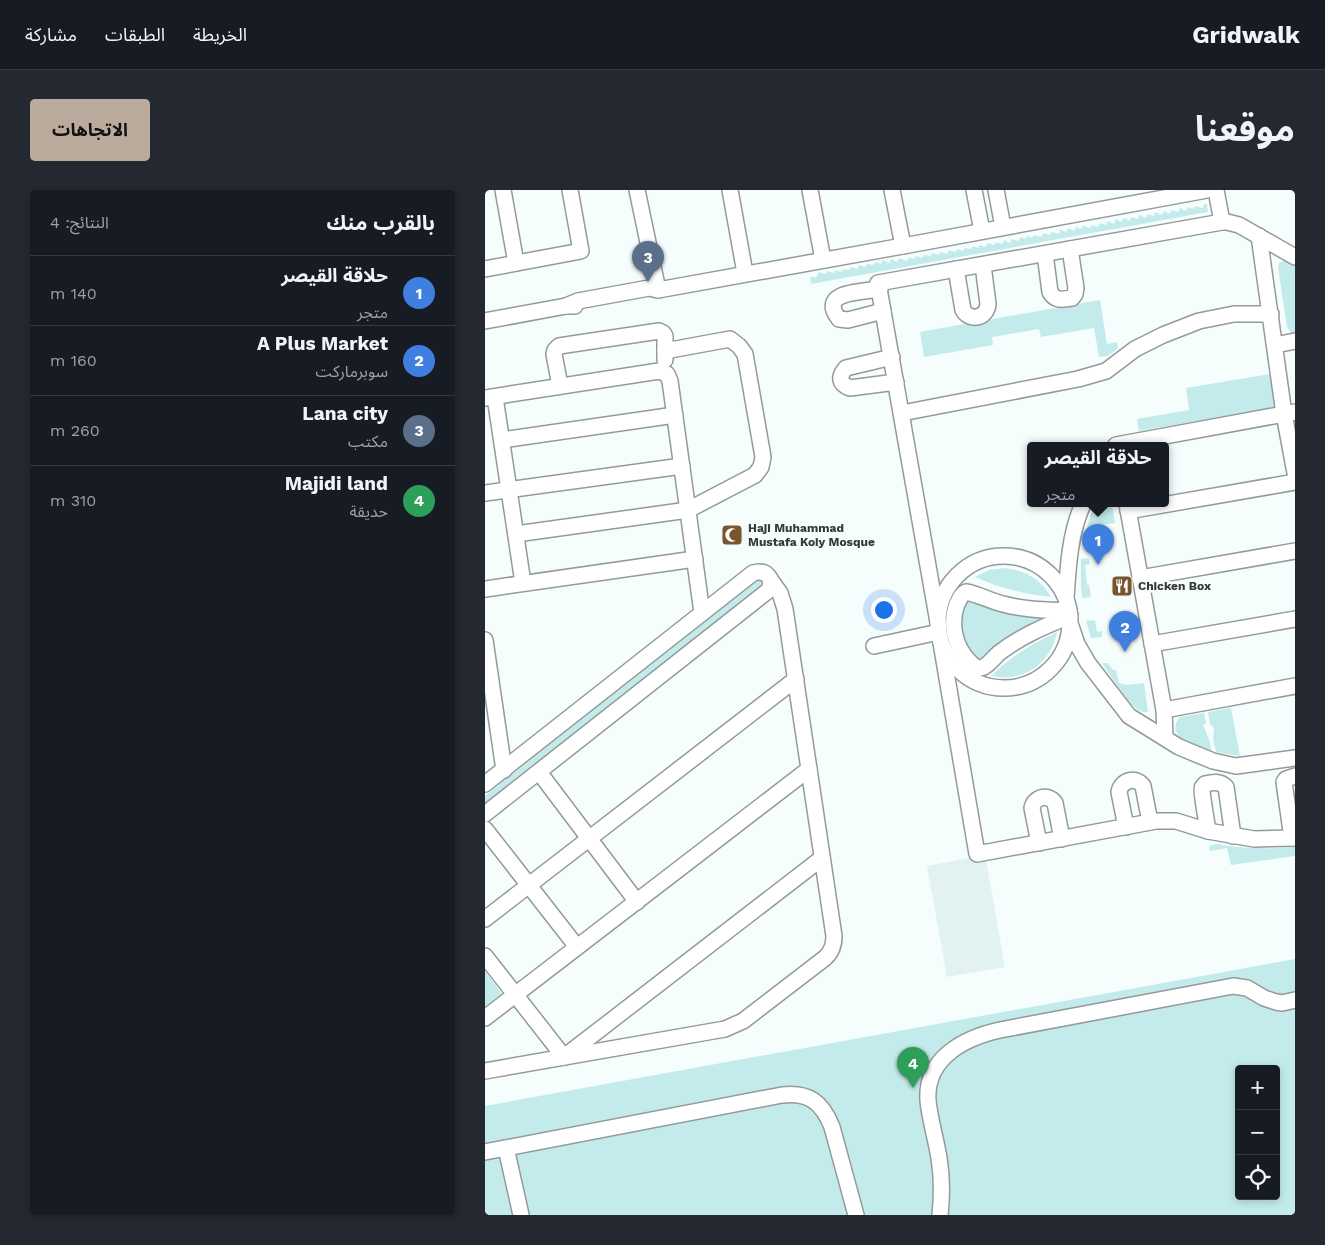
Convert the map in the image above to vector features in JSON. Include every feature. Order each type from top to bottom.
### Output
[{"type":"street","points":[[503,190],[516,263]]},
{"type":"street","points":[[485,269],[581,251],[569,190]]},
{"type":"street","points":[[637,190],[658,290]]},
{"type":"street","points":[[730,190],[745,274]]},
{"type":"street","points":[[810,190],[823,260]]},
{"type":"street","points":[[893,190],[903,246]]},
{"type":"street","points":[[974,190],[981,231]]},
{"type":"street","points":[[996,190],[1003,227]]},
{"type":"street","points":[[485,321],[566,306],[579,306],[645,296],[654,294],[658,290],[1207,190]]},
{"type":"street","points":[[1216,190],[1221,222]]},
{"type":"street","points":[[1295,256],[1239,225],[1221,222],[879,283],[977,854],[1150,822],[1176,821],[1207,831],[1254,839],[1293,838],[1292,822],[1284,782],[1286,779],[1295,776]]},
{"type":"street","points":[[1259,236],[1275,345],[1290,413],[1295,473]]},
{"type":"street","points":[[1045,254],[1053,297],[1057,299],[1072,298],[1076,288],[1070,249]]},
{"type":"street","points":[[956,269],[963,310],[966,315],[979,317],[988,309],[983,265]]},
{"type":"street","points":[[880,289],[838,296],[833,303],[833,312],[839,319],[848,320],[883,312]]},
{"type":"street","points":[[901,414],[1078,379],[1106,371],[1135,349],[1163,335],[1199,321],[1234,314],[1271,314]]},
{"type":"street","points":[[560,386],[554,354],[559,346],[659,331],[664,334],[664,372]]},
{"type":"street","points":[[516,534],[688,510],[755,475],[761,467],[763,457],[745,354],[731,339],[665,351]]},
{"type":"street","points":[[1275,345],[1295,341]]},
{"type":"street","points":[[892,357],[846,368],[841,376],[841,381],[844,386],[850,388],[896,382]]},
{"type":"street","points":[[523,583],[502,440],[490,397],[659,371],[664,372],[670,379],[702,613]]},
{"type":"street","points":[[1137,442],[1290,413]]},
{"type":"street","points":[[502,440],[675,414]]},
{"type":"street","points":[[485,493],[682,466]]},
{"type":"street","points":[[1169,501],[1295,482]]},
{"type":"street","points":[[1068,563],[1069,612],[1067,643],[1053,666],[1034,680],[1013,687],[994,686],[973,679],[958,668],[947,654],[939,632],[940,608],[947,590],[958,574],[974,563],[993,557],[1013,556],[1031,562],[1048,572],[1055,574],[1062,572],[1067,567],[1078,514],[1082,507]]},
{"type":"street","points":[[1127,507],[1164,710],[1165,738]]},
{"type":"street","points":[[1140,578],[1295,551]]},
{"type":"street","points":[[485,589],[695,559]]},
{"type":"street","points":[[485,784],[753,573],[761,571],[768,575],[783,601],[834,940],[833,949],[825,958],[743,1021],[725,1029],[485,1071]]},
{"type":"street","points":[[1048,572],[1057,582],[1069,612],[1077,644],[1088,663],[1129,716],[1179,747],[1213,761],[1236,766],[1295,758]]},
{"type":"street","points":[[485,814],[769,590],[770,579]]},
{"type":"street","points":[[966,592],[1013,607],[1069,612],[1019,639],[980,668],[974,666],[965,656],[958,645],[954,633],[956,607],[963,593],[966,592]]},
{"type":"street","points":[[1152,644],[1295,619]]},
{"type":"street","points":[[875,646],[939,632]]},
{"type":"street","points":[[486,647],[492,730],[504,770]]},
{"type":"street","points":[[1062,653],[1068,648],[1075,648],[1083,654]]},
{"type":"street","points":[[485,919],[795,679]]},
{"type":"street","points":[[1164,710],[1295,686]]},
{"type":"street","points":[[485,1018],[809,769]]},
{"type":"street","points":[[539,772],[637,902]]},
{"type":"street","points":[[1126,827],[1119,792],[1123,784],[1136,780],[1143,786],[1150,822]]},
{"type":"street","points":[[1207,831],[1202,787],[1205,784],[1219,782],[1226,787],[1233,836]]},
{"type":"street","points":[[1039,843],[1032,808],[1035,800],[1041,798],[1048,797],[1055,803],[1062,838]]},
{"type":"street","points":[[485,828],[577,947]]},
{"type":"street","points":[[564,1058],[822,858]]},
{"type":"street","points":[[485,956],[564,1058]]},
{"type":"street","points":[[940,1215],[939,1159],[929,1109],[928,1093],[931,1078],[949,1052],[982,1035],[1000,1030],[1233,986],[1247,988],[1264,998],[1276,1002],[1282,1003],[1295,1000]]},
{"type":"street","points":[[485,1152],[782,1095],[800,1094],[814,1101],[827,1116],[832,1127],[856,1215]]},
{"type":"street","points":[[507,1148],[521,1215]]},
{"type":"shaded area","points":[[1204,204],[1207,204],[1208,212],[811,284],[810,277],[816,277],[819,272],[826,274],[827,271],[834,273],[836,270],[841,272],[844,269],[849,270],[851,267],[857,269],[859,265],[865,267],[867,264],[873,265],[876,262],[881,264],[883,260],[889,263],[891,259],[897,262],[899,258],[907,261],[909,257],[914,259],[916,256],[922,258],[924,255],[930,256],[932,253],[939,255],[940,252],[947,254],[949,250],[955,252],[958,249],[963,251],[965,248],[971,249],[973,246],[978,248],[980,245],[985,247],[988,243],[994,245],[996,242],[1002,244],[1004,240],[1010,243],[1012,239],[1018,241],[1021,237],[1025,239],[1027,236],[1032,238],[1034,235],[1041,237],[1044,233],[1049,235],[1052,232],[1059,234],[1060,230],[1066,232],[1068,228],[1074,231],[1076,227],[1081,229],[1083,226],[1090,228],[1092,225],[1098,227],[1100,223],[1106,225],[1108,221],[1114,224],[1116,219],[1121,222],[1124,218],[1130,221],[1131,217],[1138,219],[1139,215],[1146,218],[1147,214],[1154,216],[1155,212],[1162,215],[1164,211],[1170,214],[1171,210],[1178,212],[1180,208],[1186,211],[1188,207],[1193,209],[1195,206],[1203,208]]},
{"type":"shaded area","points":[[1285,260],[1295,266],[1295,333],[1291,333],[1287,327],[1278,268],[1279,263]]},
{"type":"shaded area","points":[[1100,300],[1107,344],[1117,342],[1118,348],[1108,356],[1099,357],[1094,328],[1041,337],[1039,329],[992,337],[993,345],[924,357],[920,332]]},
{"type":"shaded area","points":[[1270,374],[1276,407],[1139,431],[1137,419],[1189,410],[1186,388]]},
{"type":"shaded area","points":[[1093,507],[1112,507],[1115,523],[1090,526],[1091,537],[1084,537]]},
{"type":"shaded area","points":[[1089,558],[1090,564],[1085,565],[1087,585],[1089,585],[1091,597],[1082,598],[1081,559]]},
{"type":"shaded area","points":[[1005,568],[1032,576],[1051,597],[1012,590],[975,577],[989,570]]},
{"type":"shaded area","points":[[758,579],[762,579],[764,584],[485,805],[485,796]]},
{"type":"shaded area","points":[[964,599],[1039,613],[1040,620],[1008,639],[980,664],[967,649],[959,626]]},
{"type":"shaded area","points":[[1095,620],[1097,632],[1102,631],[1102,637],[1091,638],[1086,621]]},
{"type":"shaded area","points":[[1057,632],[1049,653],[1033,669],[1014,677],[991,676],[1022,651]]},
{"type":"shaded area","points":[[1102,663],[1108,663],[1113,670],[1116,670],[1119,683],[1126,685],[1144,683],[1148,712],[1140,711],[1131,703]]},
{"type":"shaded area","points":[[1231,708],[1240,756],[1216,752],[1213,738],[1214,728],[1210,724],[1208,712]]},
{"type":"shaded area","points":[[1204,713],[1206,724],[1203,725],[1212,752],[1182,739],[1177,734],[1175,728],[1180,717]]},
{"type":"shaded area","points":[[1216,844],[1255,848],[1295,847],[1295,856],[1231,865],[1227,848],[1210,851],[1209,846]]},
{"type":"shaded area","points":[[985,855],[1005,967],[947,977],[927,866]]},
{"type":"shaded area","points":[[1295,959],[1295,1215],[485,1215],[485,1106]]},
{"type":"shaded area","points":[[485,971],[502,994],[485,1007]]},
{"type":"place","name":"Lana city","points":[[648,282]]},
{"type":"place","name":"Haji Muhammad Mustafa Koiy Mosque","points":[[732,535]]},
{"type":"place","name":"حلاقة القيصر","points":[[1098,565]]},
{"type":"place","name":"Chicken Box","points":[[1122,586]]},
{"type":"place","name":"A Plus Market","points":[[1125,652]]},
{"type":"place","name":"Majidi land","points":[[913,1088]]}]
